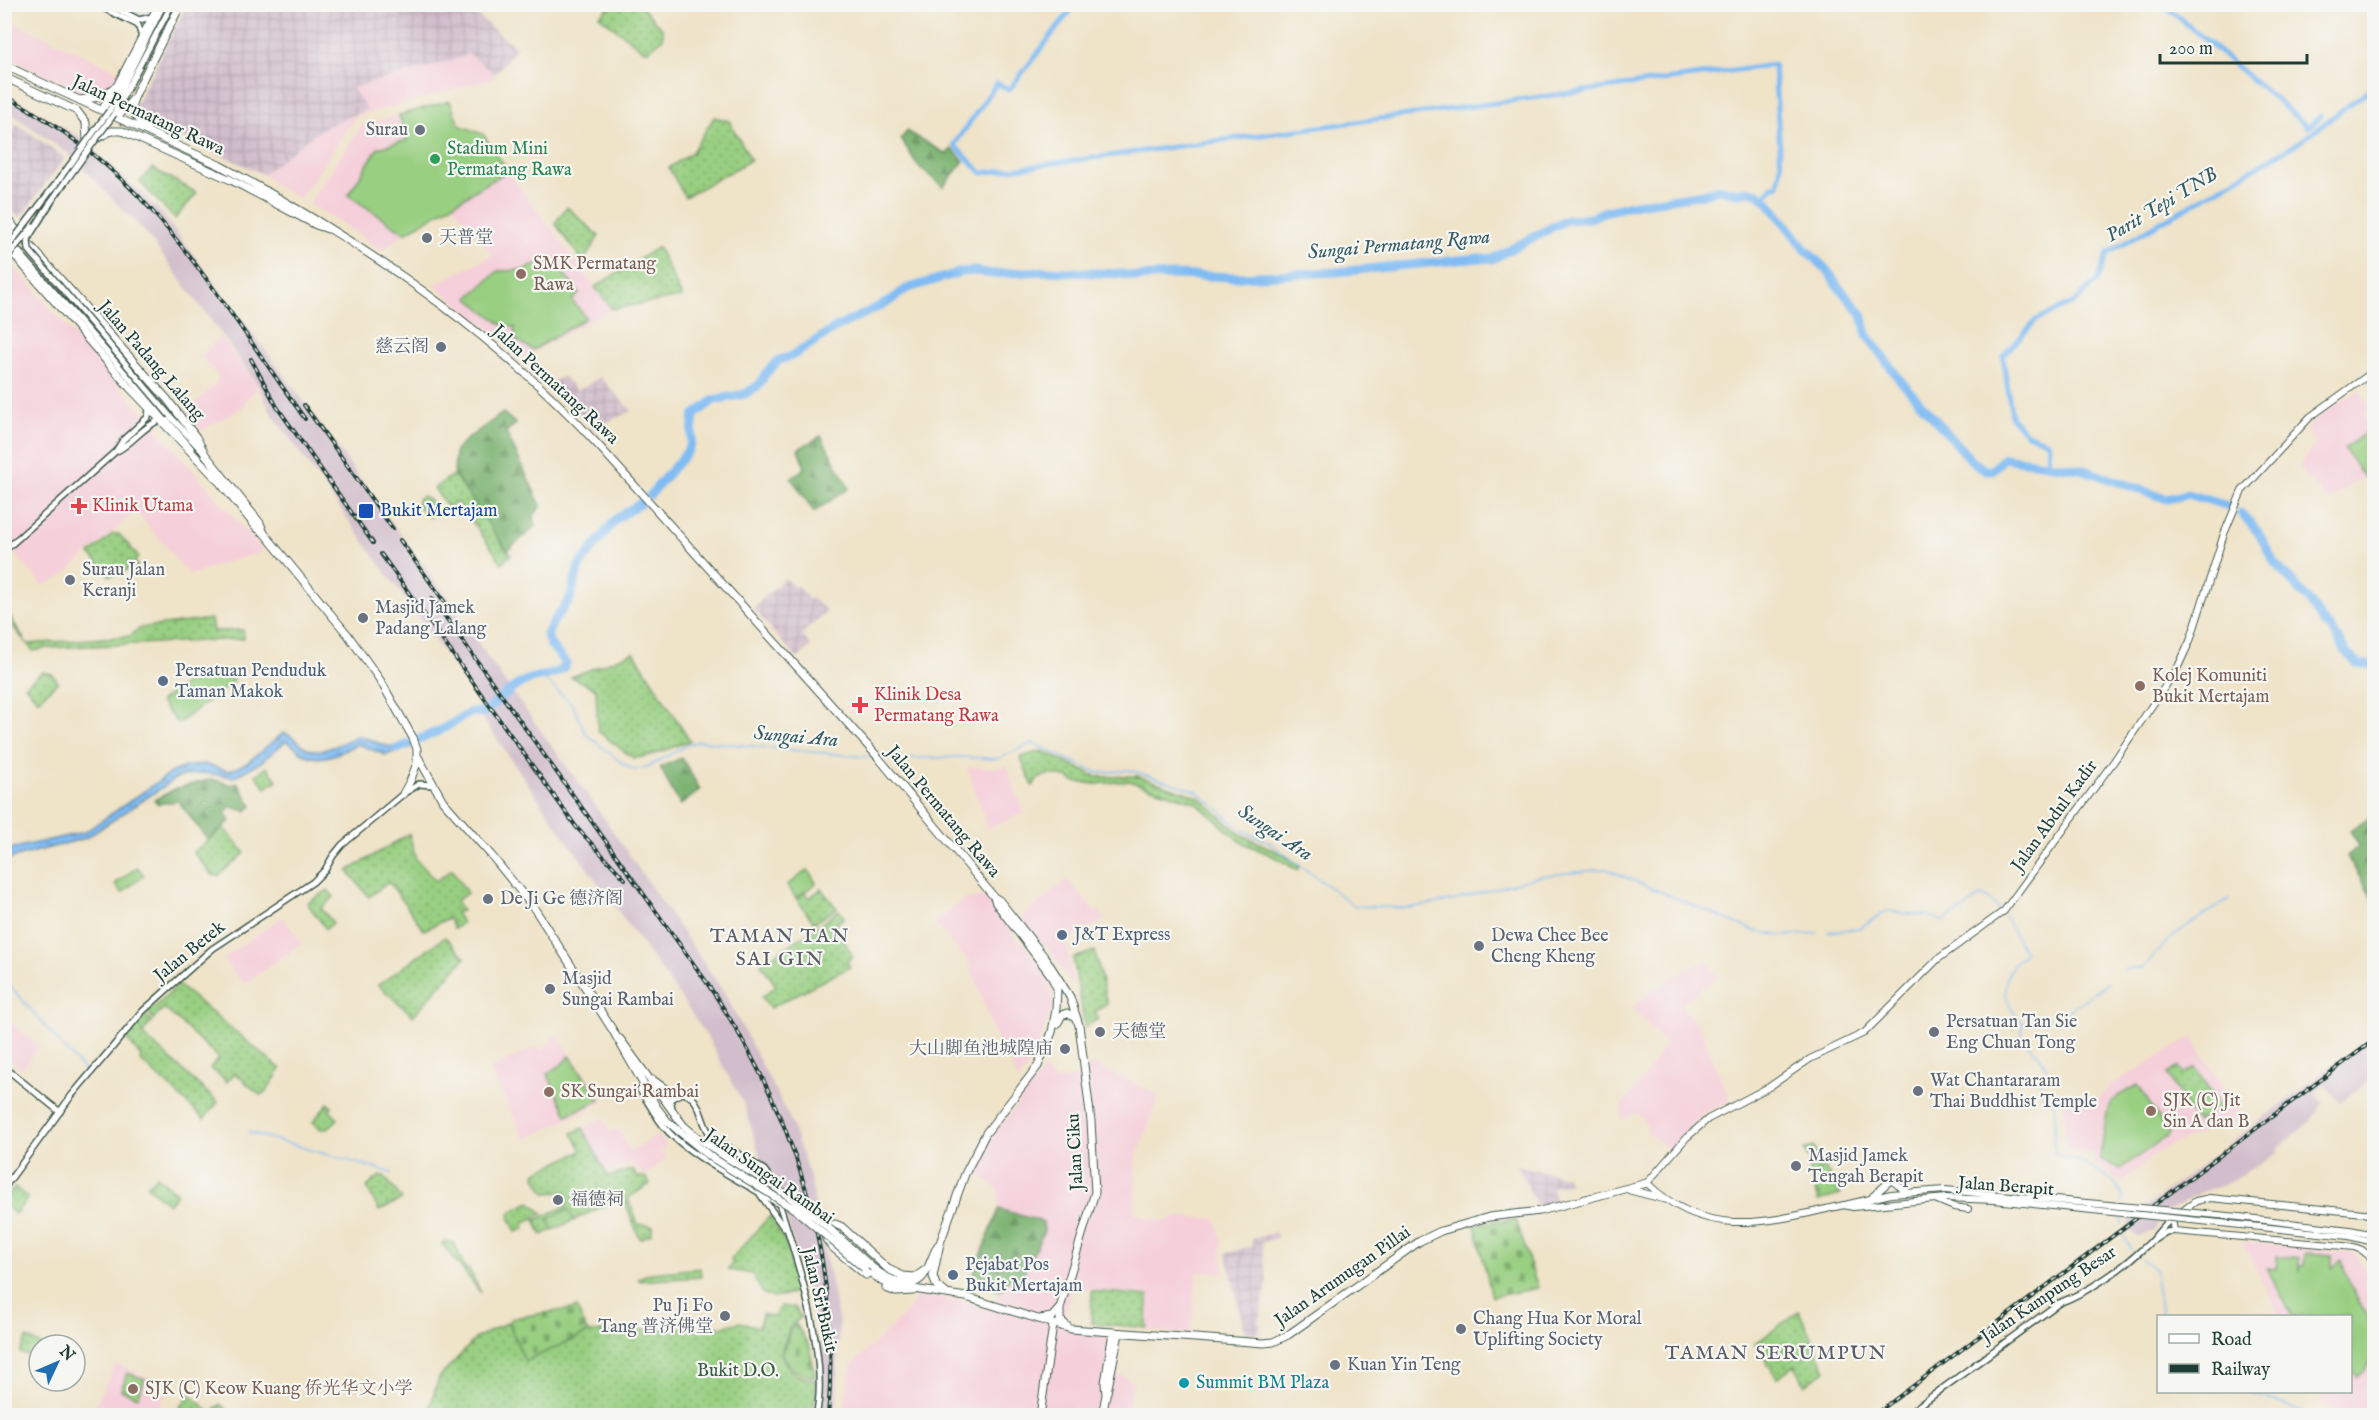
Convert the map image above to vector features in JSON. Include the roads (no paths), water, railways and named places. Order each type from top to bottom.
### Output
[{"type":"main road","points":[[111,113],[117,86],[159,4]]},
{"type":"main road","points":[[111,113],[133,99],[180,4]]},
{"type":"main road","name":"Jalan Permatang Rawa","points":[[4,65],[111,113],[226,169],[329,229],[397,272],[480,336],[570,416],[647,498],[885,765],[994,897],[1033,940],[1072,1000],[1079,1025]]},
{"type":"main road","points":[[4,77],[77,111],[86,123],[87,141]]},
{"type":"main road","points":[[81,100],[99,97],[117,86]]},
{"type":"main road","points":[[133,99],[134,114],[148,131]]},
{"type":"main road","points":[[98,138],[111,130],[126,133],[231,180],[329,229]]},
{"type":"main road","name":"Jalan Padang Lalang","points":[[4,216],[167,399],[196,437],[205,454],[260,523],[264,533]]},
{"type":"main road","points":[[4,235],[11,232],[12,223]]},
{"type":"main road","points":[[9,247],[13,239],[24,237]]},
{"type":"main road","name":"Jalan Padang Lalang","points":[[9,247],[149,409],[165,418],[348,635],[380,680],[413,738],[417,751],[430,774]]},
{"type":"main road","name":"Jalan Abdul Kadir","points":[[1647,1183],[1686,1138],[1708,1119],[1757,1094],[1810,1059],[1864,1033],[1938,959],[2002,913],[2114,761],[2177,669],[2190,641],[2224,534],[2242,491],[2310,417],[2374,371]]},
{"type":"main road","points":[[403,794],[414,773],[417,751]]},
{"type":"main road","name":"Jalan Sungai Rambai","points":[[417,751],[432,785],[443,801],[534,908],[614,1033],[641,1067],[682,1128]]},
{"type":"main road","name":"Jalan Sungai Rambai","points":[[430,774],[446,799],[446,803]]},
{"type":"main road","name":"Jalan Permatang Rawa","points":[[994,897],[996,903],[1048,970],[1058,996]]},
{"type":"main road","points":[[1058,996],[1061,1000],[1065,999],[1065,988]]},
{"type":"main road","points":[[1052,1032],[1058,996]]},
{"type":"main road","points":[[893,1283],[917,1282],[927,1269],[940,1243],[978,1145],[999,1114],[1038,1066],[1060,1017],[1065,1013],[1074,1017],[1079,1025]]},
{"type":"main road","name":"Jalan Ciku","points":[[1060,1308],[1095,1192],[1091,1121],[1079,1025]]},
{"type":"main road","name":"Jalan Sungai Rambai","points":[[614,1033],[622,1051],[662,1115],[800,1205],[893,1283],[918,1290],[946,1293]]},
{"type":"main road","points":[[622,1051],[640,1090]]},
{"type":"main road","points":[[641,1067],[654,1081],[668,1091]]},
{"type":"main road","points":[[660,1096],[658,1100],[660,1105],[682,1128]]},
{"type":"main road","points":[[1867,1199],[1878,1193],[1891,1180],[1908,1192]]},
{"type":"main road","name":"Jalan Arumugan Pillai","points":[[946,1293],[1071,1329],[1273,1342],[1292,1332],[1420,1241],[1441,1231],[1489,1216],[1540,1211],[1647,1183]]},
{"type":"main road","name":"Jalan Berapit","points":[[1647,1183],[1665,1199],[1684,1211],[1721,1221],[1742,1223],[1773,1221],[1845,1206],[1946,1198],[1994,1200],[2350,1233],[2374,1242]]},
{"type":"main road","points":[[1625,1190],[1665,1199]]},
{"type":"main road","points":[[1845,1206],[1891,1194],[1945,1190],[2239,1217],[2350,1233],[2373,1233]]},
{"type":"main road","points":[[1891,1194],[1902,1201]]},
{"type":"main road","points":[[1934,1198],[1954,1207],[1968,1209]]},
{"type":"main road","points":[[2374,1221],[2371,1215],[2210,1198],[2196,1201],[2172,1219],[2174,1231],[2354,1247],[2362,1250],[2374,1260]]},
{"type":"main road","points":[[918,1290],[896,1292],[872,1280],[831,1246],[826,1239],[826,1229],[835,1224],[842,1227],[896,1274],[915,1277],[927,1269]]},
{"type":"main road","points":[[940,1243],[933,1279],[938,1288],[946,1293]]},
{"type":"main road","points":[[1038,1319],[1052,1317],[1060,1308]]},
{"type":"main road","points":[[1060,1308],[1060,1320],[1071,1329]]},
{"type":"main road","points":[[1040,1416],[1053,1325]]},
{"type":"main road","points":[[1102,1416],[1110,1384],[1116,1333]]},
{"type":"street","points":[[95,4],[138,25],[142,37]]},
{"type":"street","points":[[108,4],[139,20],[152,17]]},
{"type":"street","points":[[4,261],[9,247],[87,141],[111,113],[164,4]]},
{"type":"street","points":[[165,418],[34,258],[29,250],[28,240],[51,202],[98,138],[172,4]]},
{"type":"street","points":[[9,247],[51,202]]},
{"type":"street","points":[[9,247],[55,294],[165,418],[205,454]]},
{"type":"street","points":[[116,451],[123,440],[148,417],[149,409]]},
{"type":"street","points":[[4,551],[116,451],[126,446],[152,423],[165,418]]},
{"type":"street","name":"Jalan Betek","points":[[4,1188],[60,1112],[135,1020],[175,981],[222,942],[313,882],[325,870],[342,845],[403,794],[419,784],[432,785]]},
{"type":"street","points":[[4,1067],[60,1112]]},
{"type":"street","name":"Jalan Sungai Rambai","points":[[640,1090],[661,1123],[674,1137],[698,1155],[779,1204]]},
{"type":"street","points":[[660,1096],[668,1091]]},
{"type":"street","name":"Jalan Sri Bukit","points":[[668,1091],[692,1098],[700,1106],[707,1131],[712,1137],[768,1173],[806,1298],[816,1351],[820,1390],[816,1416]]},
{"type":"street","points":[[675,1116],[670,1099],[674,1095],[681,1094]]},
{"type":"street","points":[[758,1191],[788,1235]]},
{"type":"street","points":[[2151,1242],[2172,1219]]},
{"type":"street","points":[[2151,1242],[2166,1232],[2174,1231]]},
{"type":"street","name":"Jalan Kampung Besar","points":[[1905,1416],[2051,1308],[2089,1289],[2151,1242]]},
{"type":"water","points":[[283,733],[290,735],[312,750],[332,747],[357,736],[387,746],[408,742],[410,748],[385,755],[358,744],[333,755],[319,758],[306,755],[286,741],[261,762],[234,777],[202,773],[178,777],[86,838],[5,860],[5,850],[85,832],[172,772],[204,764],[229,771],[247,763]]},
{"type":"waterway","points":[[120,4],[141,15],[150,13],[154,4]]},
{"type":"waterway","points":[[1078,4],[1074,6],[1009,90],[997,83],[954,145],[982,173],[1774,65],[1781,165],[1778,186],[1773,186],[1767,193]]},
{"type":"waterway","points":[[1079,4],[1085,9],[1088,4]]},
{"type":"waterway","points":[[2163,4],[2308,127],[2321,116]]},
{"type":"waterway","name":"Parit Tepi TNB","points":[[2047,465],[2048,442],[2027,434],[2012,418],[2003,356],[2036,320],[2075,302],[2097,281],[2108,253],[2301,141],[2374,86]]},
{"type":"waterway","name":"Sungai Permatang Rawa","points":[[650,495],[687,452],[691,444],[694,415],[714,400],[745,394],[759,385],[766,373],[779,360],[792,356],[837,327],[890,301],[906,289],[961,272],[976,271],[992,274],[1045,271],[1121,274],[1137,277],[1171,275],[1239,277],[1336,272],[1479,258],[1492,259],[1566,220],[1591,218],[1603,212],[1637,204],[1703,194],[1719,189],[1738,193],[1749,191],[1758,193],[1768,202],[1805,249],[1829,272],[1836,284],[1862,314],[1867,335],[1900,380],[1971,460],[1986,471],[1992,470],[2004,458],[2081,469],[2167,499],[2188,494],[2228,506]]},
{"type":"waterway","name":"Sungai Permatang Rawa","points":[[397,749],[441,730],[471,712],[484,713],[521,683],[563,668],[566,664],[550,644],[547,635],[553,622],[570,599],[579,566],[616,519],[642,502]]},
{"type":"waterway","name":"Sungai Permatang Rawa","points":[[2241,513],[2258,532],[2274,562],[2311,603],[2347,653],[2356,663],[2374,664]]},
{"type":"waterway","name":"Sungai Ara","points":[[542,677],[572,704],[586,734],[634,770],[651,765],[699,741],[876,758]]},
{"type":"waterway","name":"Sungai Ara","points":[[884,759],[961,757],[997,759],[1032,743],[1098,773],[1130,770],[1197,791],[1243,831],[1267,841],[1355,906],[1408,908],[1456,900],[1540,876],[1606,869],[1757,932],[1783,936],[1817,933]]},
{"type":"waterway","name":"Sungai Ara","points":[[1828,932],[1859,928],[1887,911],[1929,916],[1942,921],[1963,910],[1978,897],[1985,896],[2001,911]]},
{"type":"waterway","points":[[2123,971],[2131,968],[2144,968],[2172,938],[2229,899]]},
{"type":"waterway","name":"Sungai Ara","points":[[2004,915],[2025,953],[2012,967],[2006,982],[2009,1004],[2023,1023]]},
{"type":"waterway","points":[[4,979],[86,1073]]},
{"type":"waterway","points":[[2108,983],[2060,1015],[2023,1024],[2022,1031],[2024,1040],[2037,1053],[2048,1071],[2040,1082],[2040,1093],[2052,1098],[2054,1105],[2056,1154],[2082,1162],[2115,1183],[2123,1196],[2122,1204]]},
{"type":"waterway","points":[[248,1132],[392,1173]]},
{"type":"waterway","points":[[2121,1215],[2122,1225]]},
{"type":"waterway","points":[[2124,1236],[2132,1250]]},
{"type":"waterway","points":[[2141,1259],[2155,1269],[2162,1315]]},
{"type":"waterway","points":[[2251,1393],[2302,1411]]},
{"type":"railway","points":[[4,95],[65,133],[138,195],[194,262],[305,419]]},
{"type":"railway","points":[[251,359],[277,407],[373,543]]},
{"type":"railway","points":[[304,405],[393,529]]},
{"type":"railway","points":[[400,540],[446,604]]},
{"type":"railway","points":[[381,554],[577,828],[625,879]]},
{"type":"railway","points":[[432,598],[705,980],[764,1081],[787,1133],[805,1187],[819,1242],[827,1299],[830,1357],[828,1416]]},
{"type":"railway","points":[[1873,1416],[2374,1040]]},
{"type":"place","name":"Surau","points":[[420,130]]},
{"type":"place","name":"Stadium Mini Permatang Rawa","points":[[435,159]]},
{"type":"place","name":"天普堂","points":[[427,238]]},
{"type":"place","name":"SMK Permatang Rawa","points":[[521,274]]},
{"type":"place","name":"慈云阁","points":[[441,347]]},
{"type":"place","name":"Klinik Utama","points":[[79,506]]},
{"type":"place","name":"Bukit Mertajam","points":[[366,511]]},
{"type":"place","name":"Surau Jalan Keranji","points":[[70,580]]},
{"type":"place","name":"Masjid Jamek Padang Lalang","points":[[363,618]]},
{"type":"place","name":"Persatuan Penduduk Taman Makok","points":[[163,681]]},
{"type":"place","name":"Kolej Komuniti Bukit Mertajam","points":[[2140,686]]},
{"type":"place","name":"Klinik Desa Permatang Rawa","points":[[860,705]]},
{"type":"place","name":"De Ji Ge 德济阁","points":[[488,899]]},
{"type":"place","name":"J&T Express","points":[[1062,935]]},
{"type":"place","name":"Dewa Chee Bee Cheng Kheng","points":[[1479,946]]},
{"type":"place","name":"Masjid Sungai Rambai","points":[[550,989]]},
{"type":"place","name":"天德堂","points":[[1100,1032]]},
{"type":"place","name":"Persatuan Tan Sie Eng Chuan Tong","points":[[1934,1032]]},
{"type":"place","name":"大山脚鱼池城隍庙","points":[[1065,1049]]},
{"type":"place","name":"Wat Chantararam Thai Buddhist Temple","points":[[1918,1091]]},
{"type":"place","name":"SK Sungai Rambai","points":[[549,1092]]},
{"type":"place","name":"SJK (C) Jit Sin A dan B","points":[[2151,1111]]},
{"type":"place","name":"Masjid Jamek Tengah Berapit","points":[[1796,1166]]},
{"type":"place","name":"福德祠","points":[[558,1200]]},
{"type":"place","name":"Pejabat Pos Bukit Mertajam","points":[[953,1275]]},
{"type":"place","name":"Pu Ji Fo Tang 普济佛堂","points":[[725,1316]]},
{"type":"place","name":"Chang Hua Kor Moral Uplifting Society","points":[[1461,1329]]},
{"type":"place","name":"Kuan Yin Teng","points":[[1335,1365]]},
{"type":"place","name":"Summit BM Plaza","points":[[1184,1383]]},
{"type":"place","name":"SJK (C) Keow Kuang 侨光华文小学","points":[[133,1389]]},
{"type":"district","name":"TAMAN TAN SAI GIN","points":[[780,948]]},
{"type":"district","name":"TAMAN SERUMPUN","points":[[1776,1353]]},
{"type":"park label","name":"Bukit D.O.","points":[[738,1371]]}]
